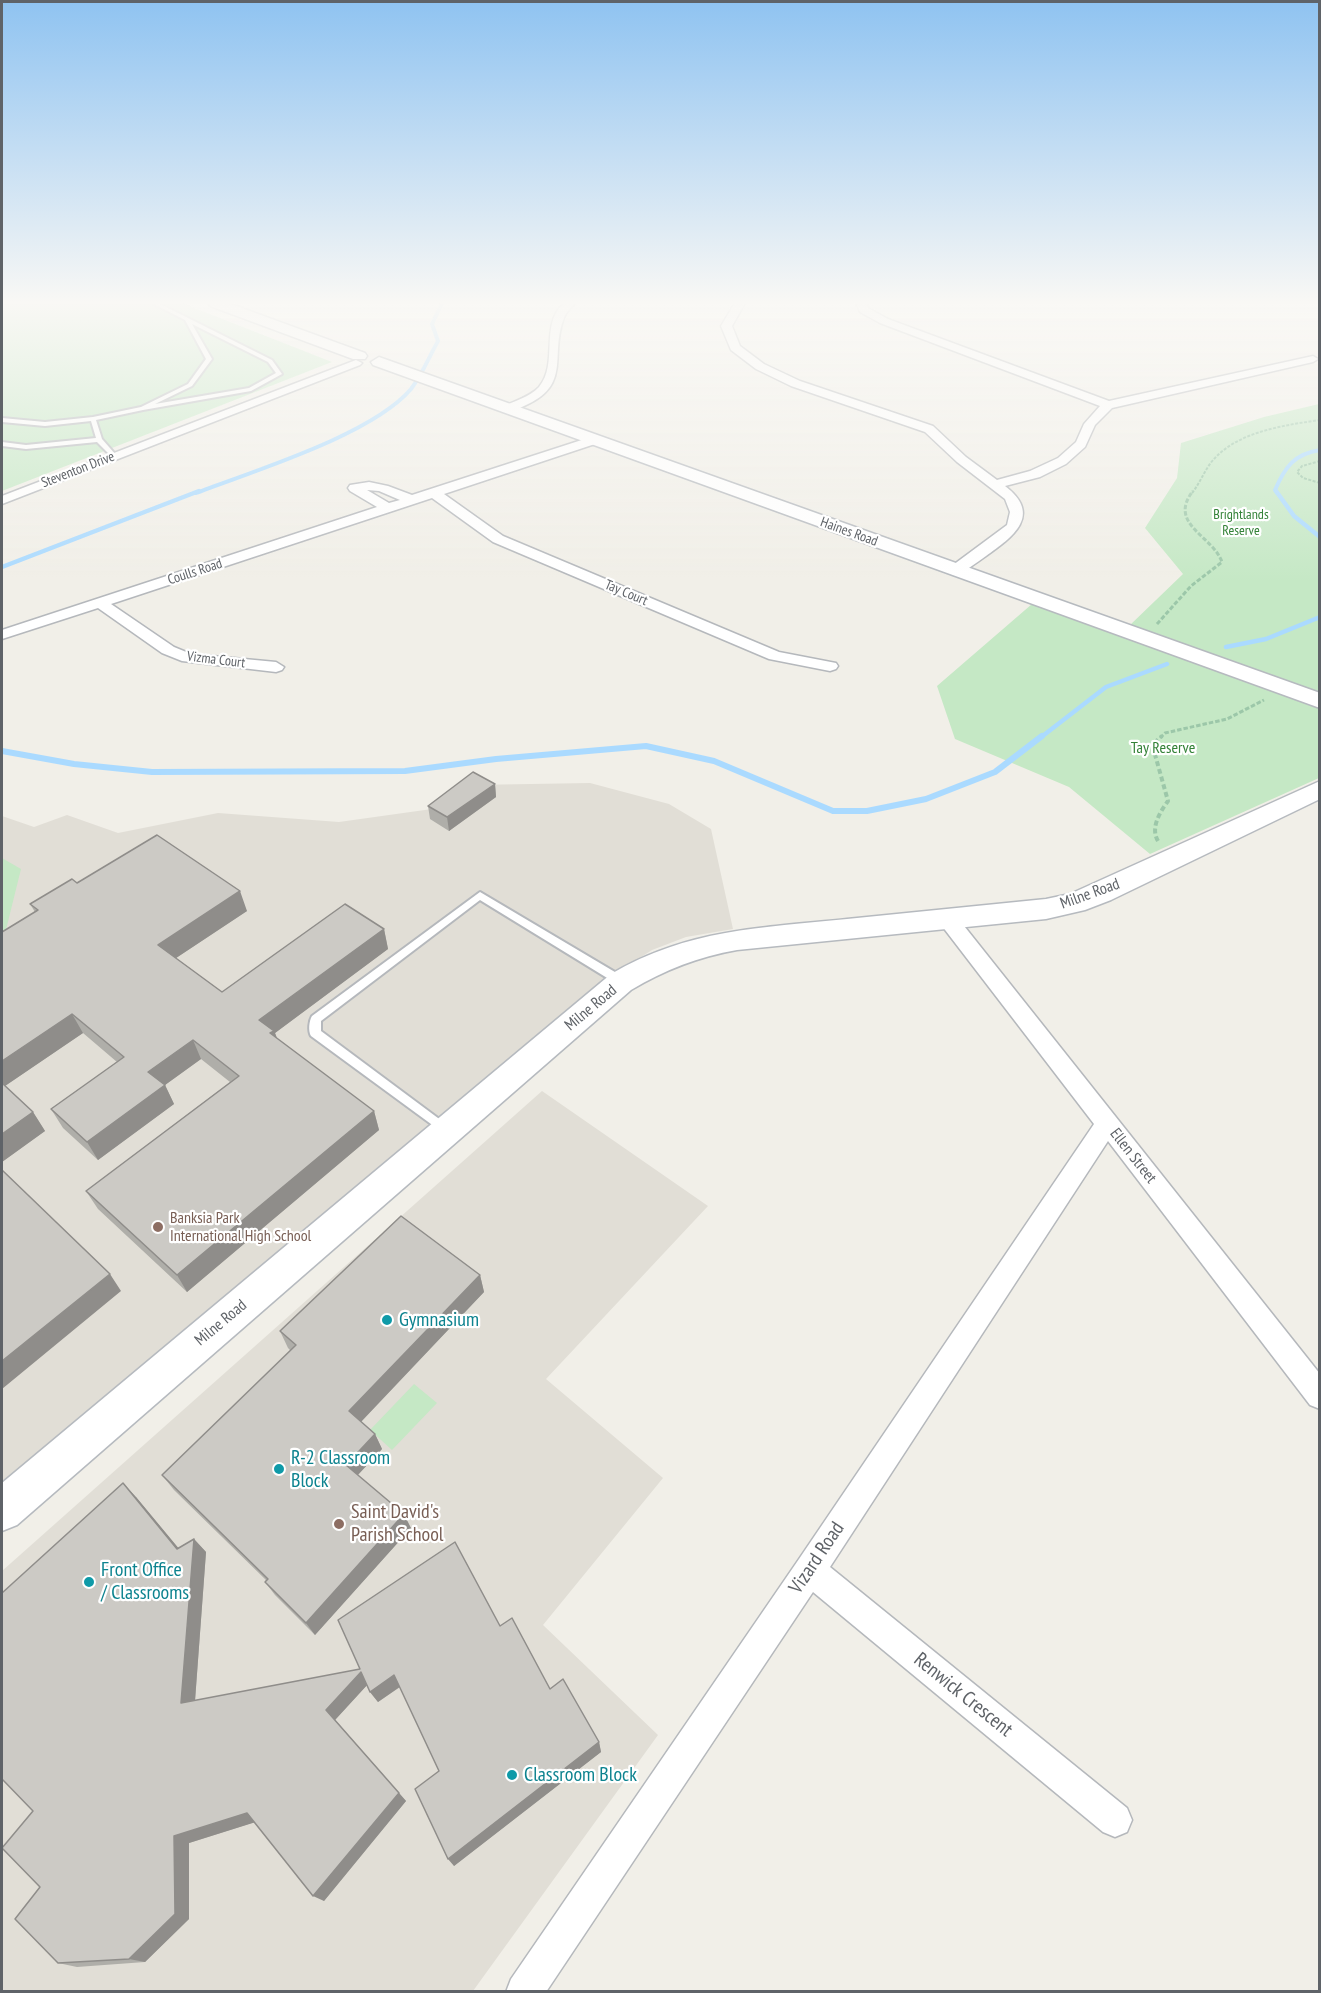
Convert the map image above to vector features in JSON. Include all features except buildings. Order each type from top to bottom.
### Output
[{"type":"main road","name":"Haines Road","points":[[470,396],[1146,640],[1320,700]]},
{"type":"main road","name":"Milne Road","points":[[2,1510],[621,982],[655,961],[692,947],[737,940],[946,917],[1046,909],[1075,903],[1173,860],[1320,789]]},
{"type":"street","name":"Steventon Drive","points":[[2,500],[264,396]]},
{"type":"street","points":[[506,409],[533,396]]},
{"type":"street","points":[[833,396],[927,428],[956,454],[997,484],[1015,503],[1017,512],[1015,523],[1007,532],[954,571]]},
{"type":"street","points":[[1084,396],[1108,405],[1148,396]]},
{"type":"street","points":[[997,484],[1035,474],[1062,461],[1081,444],[1090,424],[1108,405]]},
{"type":"street","name":"Coulls Road","points":[[2,635],[594,440]]},
{"type":"street","points":[[388,508],[355,488],[364,484],[385,489],[412,500]]},
{"type":"street","name":"Tay Court","points":[[434,493],[498,539],[775,656],[830,666]]},
{"type":"street","name":"Vizma Court","points":[[100,603],[168,650],[188,658],[276,667]]},
{"type":"street","name":"Ellen Street","points":[[946,917],[1320,1396]]},
{"type":"street","name":"Vizard Road","points":[[524,1992],[810,1570],[1107,1123]]},
{"type":"street","name":"Renwick Crescent","points":[[810,1570],[1115,1820]]},
{"type":"lane","points":[[143,408],[168,396]]},
{"type":"lane","points":[[2,420],[45,423],[93,419],[215,396]]},
{"type":"lane","points":[[93,419],[99,440],[114,456]]},
{"type":"lane","points":[[2,444],[26,447],[99,440]]},
{"type":"lane","points":[[447,1130],[315,1033],[316,1019],[480,895],[621,982]]},
{"type":"path","points":[[1146,640],[1177,600],[1222,562],[1220,553],[1209,541],[1193,531],[1186,517],[1185,505],[1188,495],[1204,478],[1205,469],[1220,452],[1256,434],[1320,420]]},
{"type":"path","points":[[1320,460],[1302,466],[1297,472],[1303,478],[1320,483]]},
{"type":"path","points":[[1173,860],[1155,836],[1158,815],[1168,801],[1166,784],[1158,771],[1152,753],[1154,743],[1165,733],[1227,719],[1282,688]]},
{"type":"shaded area","name":"Banksia Park International High School","points":[[590,783],[669,804],[711,829],[733,929],[686,937],[652,950],[627,966],[2,1489],[2,816],[34,827],[67,815],[118,833],[218,813],[339,822],[439,808],[472,785]]},
{"type":"shaded area","name":"Saint David's Parish School","points":[[542,1091],[708,1206],[546,1379],[663,1478],[543,1625],[658,1735],[473,1991],[2,1991],[2,1571]]},
{"type":"green space","points":[[2,396],[245,396],[2,491]]},
{"type":"green space","name":"Brightlands Reserve","points":[[1319,404],[1319,693],[1129,626],[1183,574],[1145,528],[1177,478],[1181,443],[1264,417]]},
{"type":"green space","name":"Tay Reserve","points":[[1032,604],[1319,708],[1319,778],[1150,854],[1069,787],[955,739],[937,686]]},
{"type":"green space","points":[[2,858],[21,869],[2,946]]},
{"type":"green space","points":[[414,1384],[437,1403],[392,1450],[370,1430]]},
{"type":"waterway","points":[[196,493],[279,463],[341,436],[369,422],[404,396]]},
{"type":"waterway","points":[[1277,493],[1275,490],[1287,468],[1297,458],[1320,450]]},
{"type":"waterway","points":[[2,567],[199,491]]},
{"type":"waterway","points":[[1276,491],[1294,516],[1320,537]]},
{"type":"waterway","points":[[1226,647],[1266,639],[1320,617]]},
{"type":"waterway","points":[[1040,738],[1106,687],[1167,664]]},
{"type":"waterway","points":[[2,751],[74,764],[152,772],[405,771],[496,759],[646,746],[714,761],[833,811],[867,811],[926,799],[995,772],[1042,736]]},
{"type":"place","name":"Banksia Park International High School","points":[[158,1227]]},
{"type":"place","name":"Gymnasium","points":[[387,1320]]},
{"type":"place","name":"R-2 Classroom Block","points":[[279,1469]]},
{"type":"place","name":"Saint David's Parish School","points":[[339,1524]]},
{"type":"place","name":"Front Office / Classrooms","points":[[89,1582]]},
{"type":"place","name":"Classroom Block","points":[[512,1775]]}]
